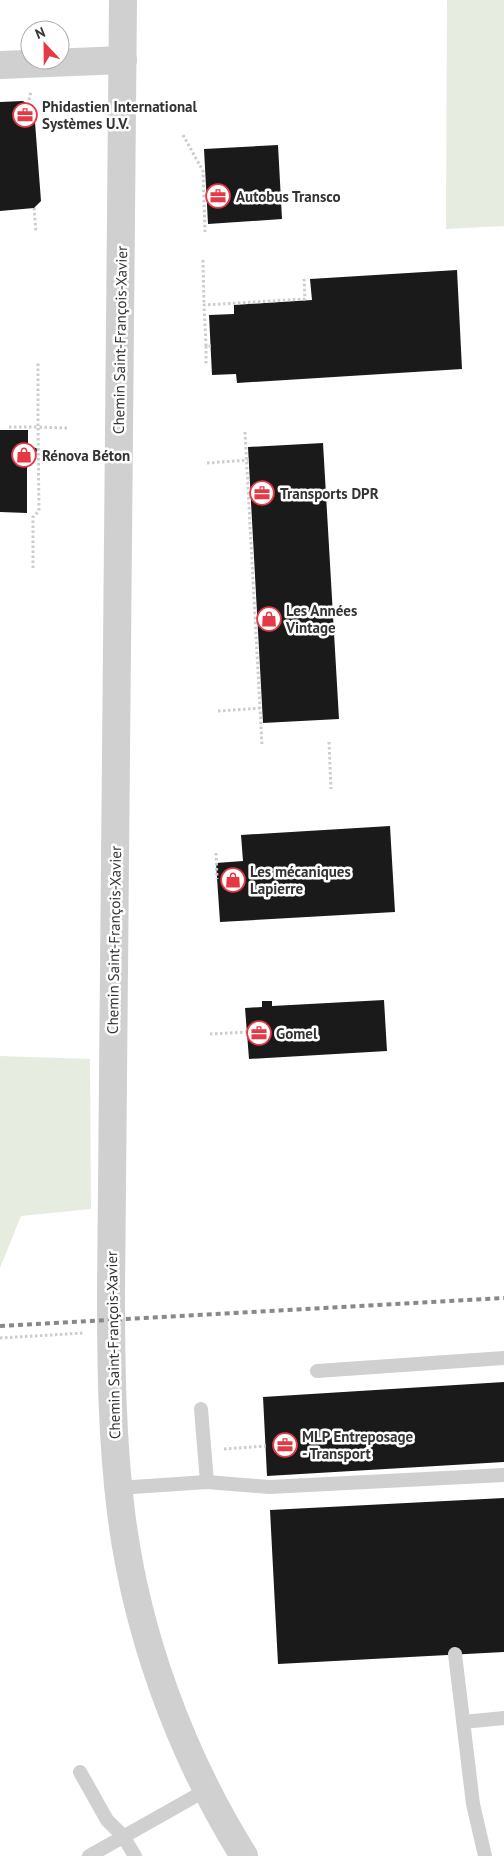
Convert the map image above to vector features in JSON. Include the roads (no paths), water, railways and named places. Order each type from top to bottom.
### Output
[{"type":"street","name":"Chemin Saint-François-Xavier","points":[[123,0],[112,1332],[114,1444],[118,1488],[128,1552],[147,1636],[181,1733],[244,1856]]},
{"type":"street","points":[[0,65],[123,60]]},
{"type":"lane","points":[[317,1371],[504,1358]]},
{"type":"lane","points":[[201,1409],[207,1482]]},
{"type":"lane","points":[[118,1488],[207,1482],[269,1487],[504,1475]]},
{"type":"lane","points":[[455,1654],[473,1804],[485,1856]]},
{"type":"lane","points":[[463,1722],[504,1718]]},
{"type":"lane","points":[[80,1772],[107,1820],[123,1836],[134,1856]]},
{"type":"lane","points":[[89,1856],[208,1789]]},
{"type":"railway","points":[[0,1326],[504,1298]]},
{"type":"place","name":"Phidastien International Systèmes U.V.","points":[[25,115]]},
{"type":"place","name":"Autobus Transco","points":[[218,196]]},
{"type":"place","name":"Rénova Béton","points":[[24,455]]},
{"type":"place","name":"Transports DPR","points":[[262,493]]},
{"type":"place","name":"Les Années Vintage","points":[[269,619]]},
{"type":"place","name":"Les mécaniques Lapierre","points":[[233,880]]},
{"type":"place","name":"Gomel","points":[[259,1033]]},
{"type":"place","name":"MLP Entreposage - Transport","points":[[285,1445]]}]
